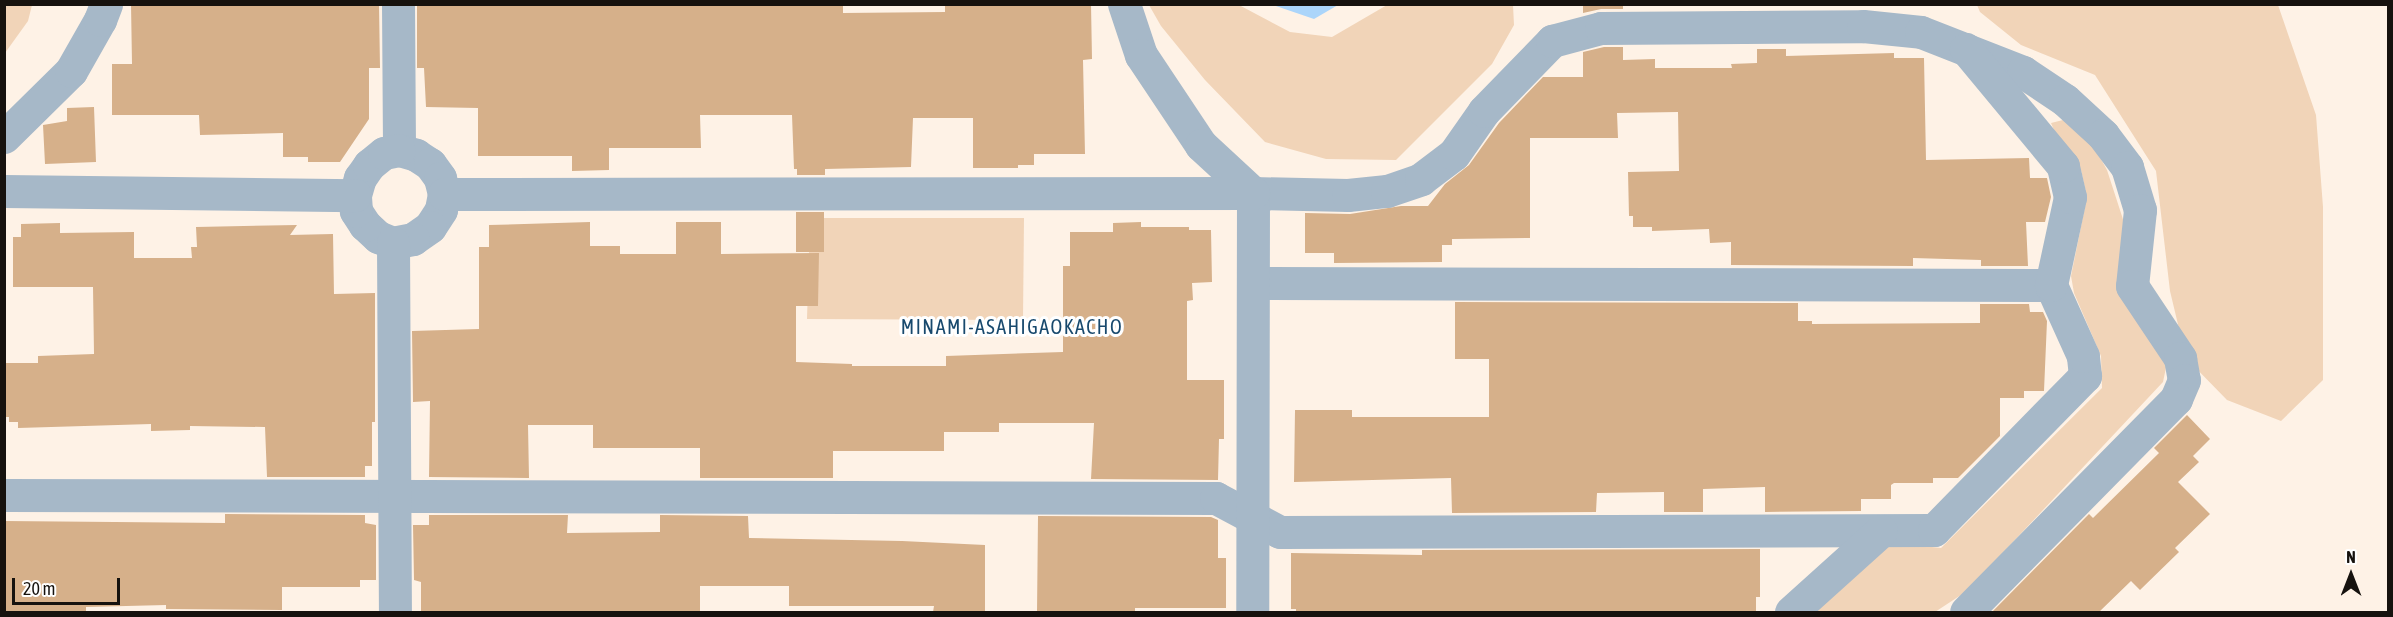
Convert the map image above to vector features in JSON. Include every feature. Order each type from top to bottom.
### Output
[{"type":"street","points":[[4,137],[71,71],[100,20],[106,4]]},
{"type":"street","points":[[398,4],[399,150]]},
{"type":"street","points":[[1124,4],[1141,55],[1201,145],[1253,193],[1252,612]]},
{"type":"street","points":[[444,194],[1253,193],[1348,195],[1387,191],[1420,179],[1454,154],[1484,111],[1552,41],[1601,28],[1863,26],[1921,32],[2024,72],[2065,100],[2103,135],[2127,167],[2140,210],[2132,286],[2180,358],[2184,380],[2176,399],[1966,612]]},
{"type":"street","points":[[4,495],[1216,498],[1280,532],[1934,530],[2085,376],[2083,356],[2051,285],[2070,197],[2063,166],[1966,49]]},
{"type":"street","points":[[399,150],[416,155],[430,164],[440,178],[444,194],[441,210],[430,227],[413,239],[393,243],[378,237],[365,225],[356,211],[356,195],[360,178],[369,165],[384,153],[399,150]]},
{"type":"street","points":[[4,191],[356,195]]},
{"type":"street","points":[[393,243],[395,612]]},
{"type":"street","points":[[1253,283],[2051,285]]},
{"type":"street","points":[[1791,612],[1881,531]]},
{"type":"shaded area","points":[[5,4],[32,5],[28,21],[5,53]]},
{"type":"shaded area","points":[[1149,5],[1239,5],[1290,32],[1332,37],[1387,5],[1513,5],[1514,25],[1492,64],[1396,160],[1326,159],[1265,142],[1205,80],[1161,26]]},
{"type":"shaded area","points":[[1977,5],[2278,5],[2316,115],[2323,207],[2323,380],[2281,421],[2227,400],[2186,358],[2170,291],[2156,171],[2095,75],[2021,45],[1980,12]]},
{"type":"shaded area","points":[[2063,120],[2092,143],[2107,170],[2168,358],[2163,382],[1967,591],[1935,612],[1812,612],[1863,562],[1895,543],[1941,548],[2102,388],[2101,356],[2074,293],[2071,276],[2087,197],[2081,170],[2059,142],[2051,123]]},
{"type":"shaded area","points":[[810,218],[1024,218],[1023,320],[807,319]]},
{"type":"water","points":[[1273,5],[1338,5],[1314,19]]},
{"type":"building","points":[[131,4],[379,4],[380,68],[369,68],[369,119],[340,162],[308,162],[308,157],[283,157],[283,133],[200,135],[199,115],[112,115],[112,64],[132,64]]},
{"type":"building","points":[[417,4],[843,4],[843,13],[945,12],[945,4],[1091,4],[1092,59],[1083,60],[1085,154],[1034,154],[1034,165],[1018,165],[1018,168],[973,168],[973,118],[913,118],[911,167],[825,169],[825,175],[797,175],[797,169],[794,169],[792,115],[700,115],[701,148],[609,148],[609,170],[572,171],[572,156],[478,156],[478,108],[426,107],[424,68],[417,68]]},
{"type":"building","points":[[1583,4],[1623,4],[1623,9],[1601,9],[1583,13]]},
{"type":"building","points":[[1604,47],[1623,47],[1623,60],[1655,59],[1655,68],[1732,68],[1731,64],[1757,63],[1757,49],[1786,49],[1786,56],[1894,53],[1894,58],[1924,58],[1926,160],[2029,158],[2030,178],[2047,178],[2051,197],[2045,222],[2026,222],[2028,266],[1981,266],[1981,260],[1913,258],[1913,266],[1731,265],[1731,242],[1710,243],[1709,229],[1652,231],[1652,227],[1633,227],[1633,216],[1629,216],[1628,172],[1679,171],[1678,112],[1617,113],[1618,138],[1530,138],[1530,238],[1452,239],[1452,245],[1442,245],[1442,262],[1334,263],[1334,253],[1305,253],[1305,213],[1350,214],[1401,206],[1428,206],[1445,184],[1469,165],[1499,123],[1543,77],[1583,77],[1583,52]]},
{"type":"building","points":[[94,107],[96,162],[45,164],[43,125],[67,121],[67,108]]},
{"type":"building","points":[[796,212],[824,212],[824,252],[796,252]]},
{"type":"building","points":[[590,222],[590,246],[620,246],[620,254],[676,254],[676,222],[721,222],[721,254],[819,253],[818,306],[796,306],[796,362],[852,364],[852,366],[946,366],[946,356],[1063,352],[1063,266],[1070,266],[1070,232],[1113,232],[1113,223],[1141,222],[1141,227],[1189,227],[1189,230],[1211,230],[1212,282],[1192,283],[1193,300],[1187,301],[1187,380],[1224,380],[1224,439],[1219,439],[1218,480],[1091,479],[1094,423],[999,423],[999,432],[944,432],[944,451],[833,451],[833,478],[700,478],[700,448],[593,448],[593,425],[528,425],[529,478],[429,477],[430,401],[413,402],[412,331],[479,329],[479,247],[489,247],[489,225]]},
{"type":"building","points":[[60,223],[60,233],[134,232],[134,258],[192,258],[191,247],[197,247],[196,227],[297,225],[290,235],[333,234],[334,294],[375,293],[375,422],[372,422],[372,466],[365,466],[365,477],[267,477],[265,427],[190,426],[190,430],[151,431],[151,424],[18,428],[18,422],[9,422],[9,417],[4,417],[4,363],[38,363],[38,356],[94,354],[93,287],[13,287],[13,237],[21,237],[21,224]]},
{"type":"building","points":[[1455,302],[1798,303],[1798,321],[1812,321],[1812,324],[1980,323],[1980,304],[2029,304],[2030,312],[2043,312],[2047,321],[2044,391],[2024,391],[2024,398],[2000,398],[2000,436],[1958,478],[1933,478],[1933,483],[1894,483],[1891,485],[1891,499],[1861,499],[1861,511],[1765,512],[1765,487],[1703,489],[1703,512],[1664,512],[1664,492],[1597,493],[1596,512],[1452,513],[1451,478],[1294,482],[1295,410],[1352,410],[1352,417],[1489,417],[1489,359],[1455,359]]},
{"type":"building","points":[[2187,415],[2210,439],[2193,456],[2199,462],[2178,482],[2210,514],[2175,548],[2179,552],[2140,590],[2131,581],[2099,612],[1992,612],[2089,514],[2093,518],[2159,453],[2154,448]]},
{"type":"building","points":[[225,514],[365,515],[365,523],[376,525],[376,580],[360,580],[360,587],[282,587],[282,610],[166,609],[166,605],[86,607],[86,612],[4,612],[4,521],[225,523]]},
{"type":"building","points":[[429,515],[568,515],[567,533],[660,532],[660,515],[748,516],[749,538],[985,545],[985,612],[933,612],[934,606],[789,606],[789,586],[700,586],[700,612],[421,612],[421,582],[414,580],[413,525],[429,525]]},
{"type":"building","points":[[1038,516],[1211,517],[1218,520],[1218,558],[1226,558],[1226,608],[1135,608],[1135,612],[1037,612]]},
{"type":"building","points":[[1760,549],[1760,597],[1756,597],[1756,612],[1296,612],[1296,609],[1291,609],[1291,553],[1422,555],[1422,550]]},
{"type":"district","name":"MINAMI-ASAHIGAOKACHO","points":[[1012,326]]}]
